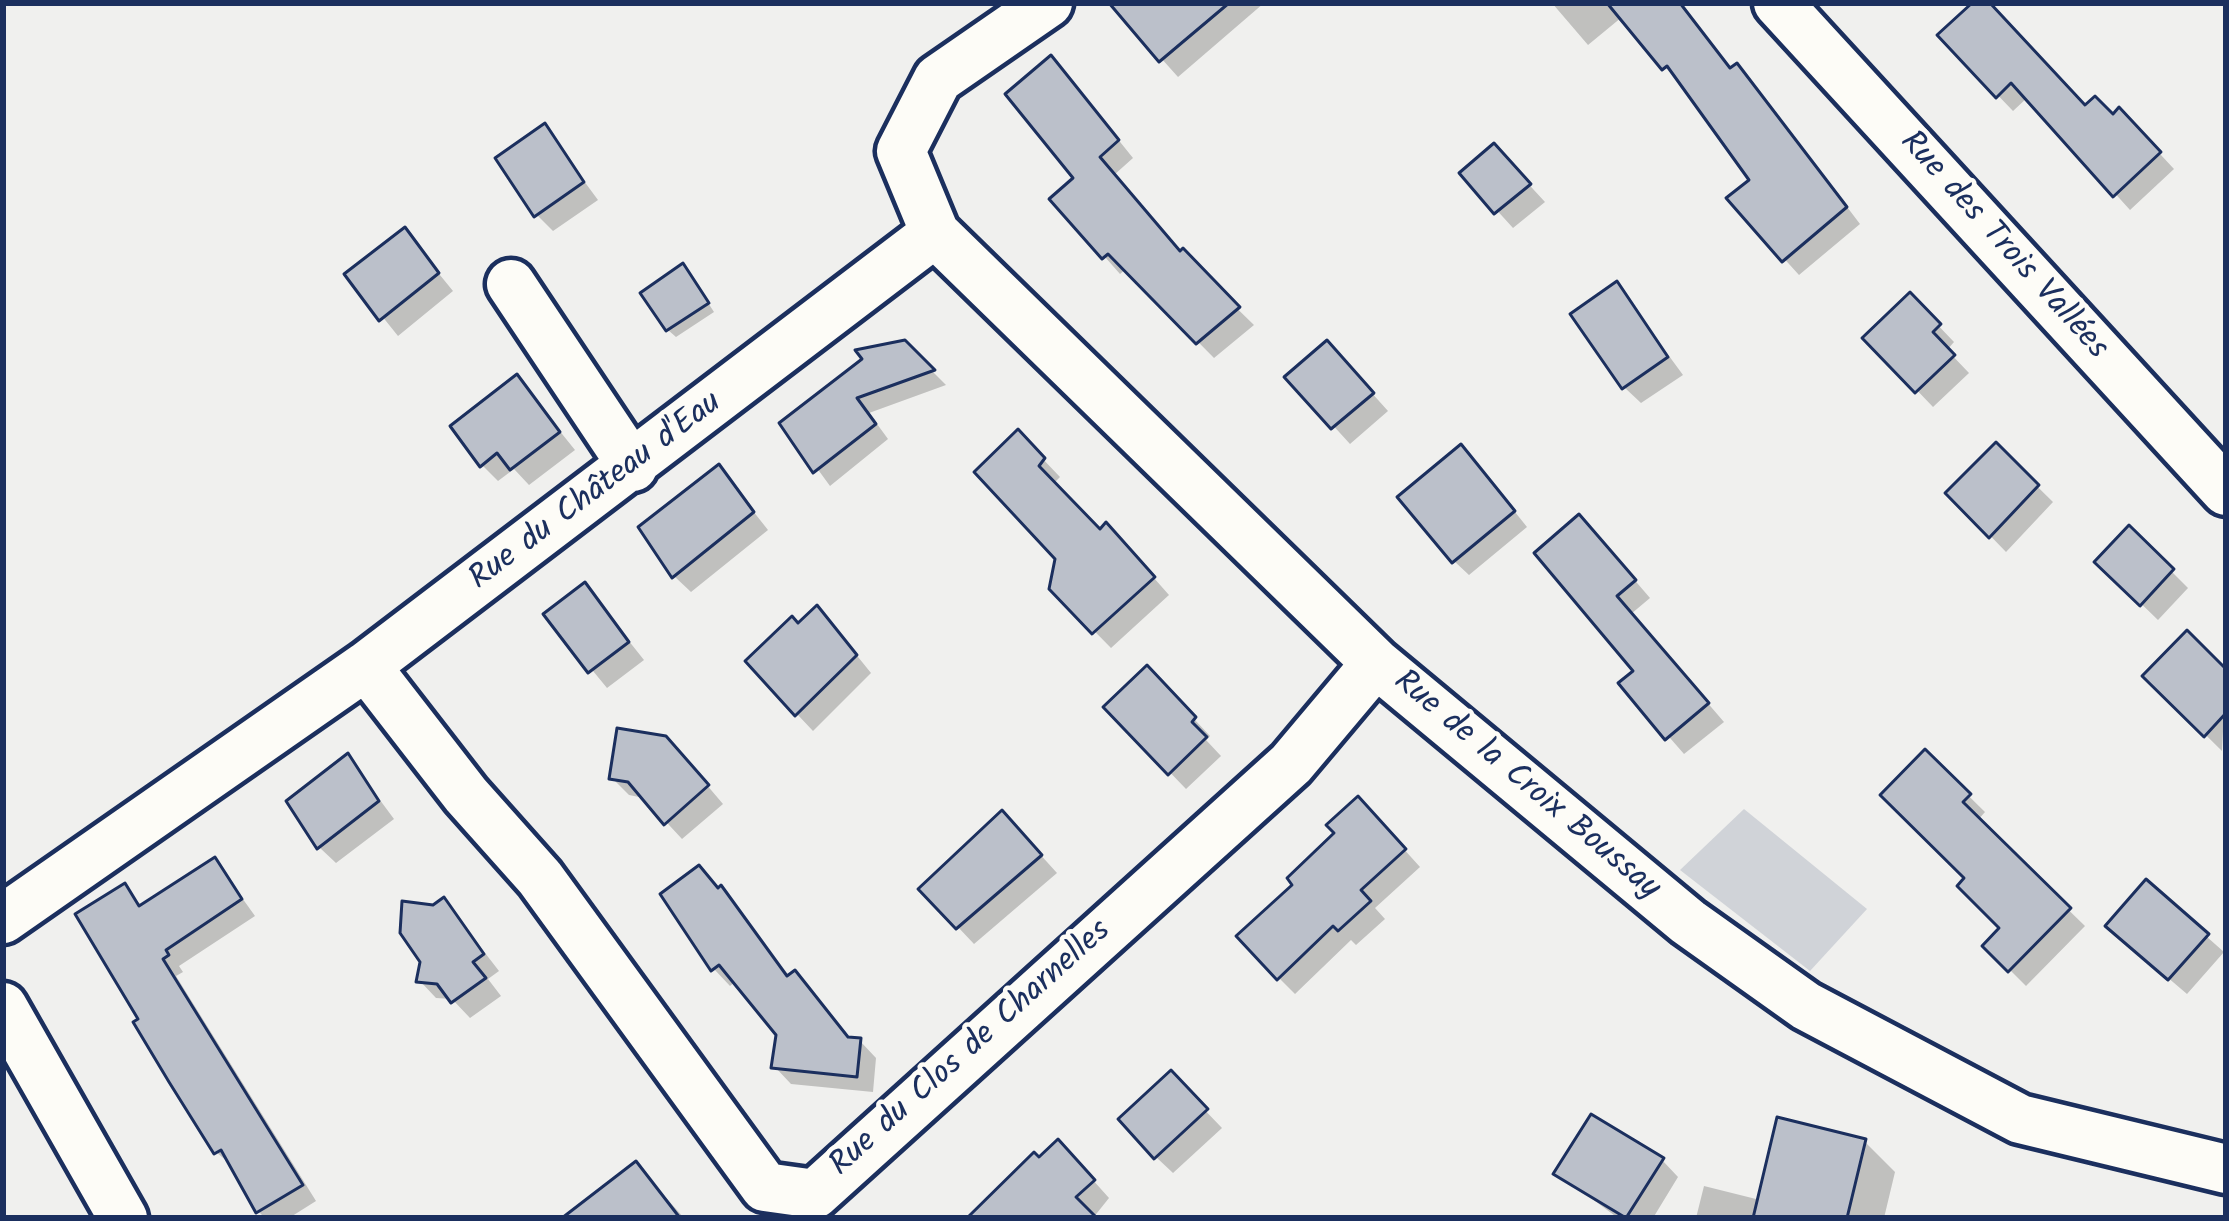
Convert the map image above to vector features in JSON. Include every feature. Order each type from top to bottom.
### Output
[{"type":"street","name":"Rue des Trois Vallées","points":[[1778,3],[2226,491]]},
{"type":"street","points":[[935,233],[901,152],[938,79],[1030,9]]},
{"type":"street","name":"Rue du Château d'Eau","points":[[3,919],[366,666],[634,467],[935,233]]},
{"type":"street","name":"Rue de la Croix Boussay","points":[[935,233],[1376,663],[1688,922],[1806,1006],[2020,1119],[2226,1169]]},
{"type":"street","points":[[511,284],[634,467]]},
{"type":"street","name":"Rue du Clos de Charnelles","points":[[366,666],[466,795],[540,878],[765,1187],[815,1194],[1291,764],[1376,663]]},
{"type":"street","points":[[3,1007],[123,1218]]},
{"type":"shaded area","points":[[1744,809],[1867,909],[1810,971],[1680,870]]},
{"type":"building","points":[[1109,3],[1229,3],[1159,62]]},
{"type":"building","points":[[1607,3],[1680,3],[1730,68],[1737,63],[1847,207],[1782,262],[1726,198],[1749,180],[1667,66],[1662,70]]},
{"type":"building","points":[[1972,3],[1990,3],[2085,105],[2095,96],[2113,114],[2119,107],[2161,152],[2113,197],[2011,83],[1996,98],[1937,35]]},
{"type":"building","points":[[1051,55],[1119,140],[1100,157],[1180,251],[1183,248],[1240,307],[1196,344],[1108,254],[1102,259],[1049,199],[1073,178],[1005,94]]},
{"type":"building","points":[[545,123],[584,182],[534,217],[495,158]]},
{"type":"building","points":[[1494,143],[1531,184],[1494,214],[1459,173]]},
{"type":"building","points":[[405,227],[439,273],[379,321],[344,274]]},
{"type":"building","points":[[683,263],[709,303],[666,331],[640,293]]},
{"type":"building","points":[[1617,281],[1668,357],[1622,389],[1570,314]]},
{"type":"building","points":[[1910,292],[1941,324],[1933,332],[1955,355],[1915,393],[1862,338]]},
{"type":"building","points":[[905,340],[935,370],[857,398],[876,424],[813,473],[779,423],[862,359],[855,350]]},
{"type":"building","points":[[1327,340],[1374,393],[1331,429],[1284,377]]},
{"type":"building","points":[[517,374],[560,432],[510,470],[497,453],[480,467],[450,426]]},
{"type":"building","points":[[1018,429],[1045,458],[1039,466],[1100,529],[1106,522],[1155,577],[1092,634],[1049,589],[1055,559],[974,472]]},
{"type":"building","points":[[1996,442],[2039,485],[1989,538],[1945,493]]},
{"type":"building","points":[[1461,444],[1515,511],[1452,563],[1397,497]]},
{"type":"building","points":[[719,464],[754,512],[672,578],[638,527]]},
{"type":"building","points":[[1579,514],[1636,580],[1617,596],[1709,703],[1665,740],[1618,683],[1633,671],[1534,553]]},
{"type":"building","points":[[2129,525],[2174,569],[2140,606],[2094,562]]},
{"type":"building","points":[[585,582],[629,642],[588,673],[543,614]]},
{"type":"building","points":[[817,605],[857,655],[795,716],[745,661],[792,616],[798,623]]},
{"type":"building","points":[[2187,630],[2226,669],[2226,713],[2204,737],[2142,676]]},
{"type":"building","points":[[1147,665],[1196,717],[1192,722],[1207,737],[1168,775],[1103,707]]},
{"type":"building","points":[[617,728],[666,736],[709,785],[664,825],[628,782],[609,779]]},
{"type":"building","points":[[1925,749],[1971,794],[1963,802],[2071,908],[2008,972],[1982,946],[1999,928],[1957,886],[1964,878],[1880,795]]},
{"type":"building","points":[[348,753],[379,801],[317,849],[286,801]]},
{"type":"building","points":[[1358,796],[1406,849],[1361,890],[1371,901],[1338,931],[1333,926],[1277,980],[1236,936],[1292,885],[1287,878],[1334,833],[1326,825]]},
{"type":"building","points":[[1002,810],[1042,855],[956,929],[918,889]]},
{"type":"building","points":[[215,857],[242,899],[166,950],[169,955],[163,959],[303,1185],[256,1213],[221,1150],[214,1154],[169,1082],[133,1022],[138,1019],[75,914],[125,883],[139,906]]},
{"type":"building","points":[[699,865],[718,888],[721,885],[787,976],[795,970],[848,1037],[861,1038],[857,1077],[771,1068],[776,1035],[719,965],[711,971],[660,894]]},
{"type":"building","points":[[2146,879],[2209,934],[2168,980],[2105,926]]},
{"type":"building","points":[[444,897],[484,954],[473,962],[486,978],[451,1003],[437,984],[416,982],[420,962],[400,933],[402,901],[433,905]]},
{"type":"building","points":[[1171,1070],[1208,1109],[1154,1159],[1118,1119]]},
{"type":"building","points":[[1591,1114],[1664,1158],[1626,1218],[1553,1174]]},
{"type":"building","points":[[1777,1117],[1866,1139],[1847,1218],[1753,1218]]},
{"type":"building","points":[[1058,1139],[1095,1180],[1076,1197],[1097,1218],[967,1218],[1034,1152],[1039,1157]]},
{"type":"building","points":[[636,1161],[680,1218],[562,1218]]}]
